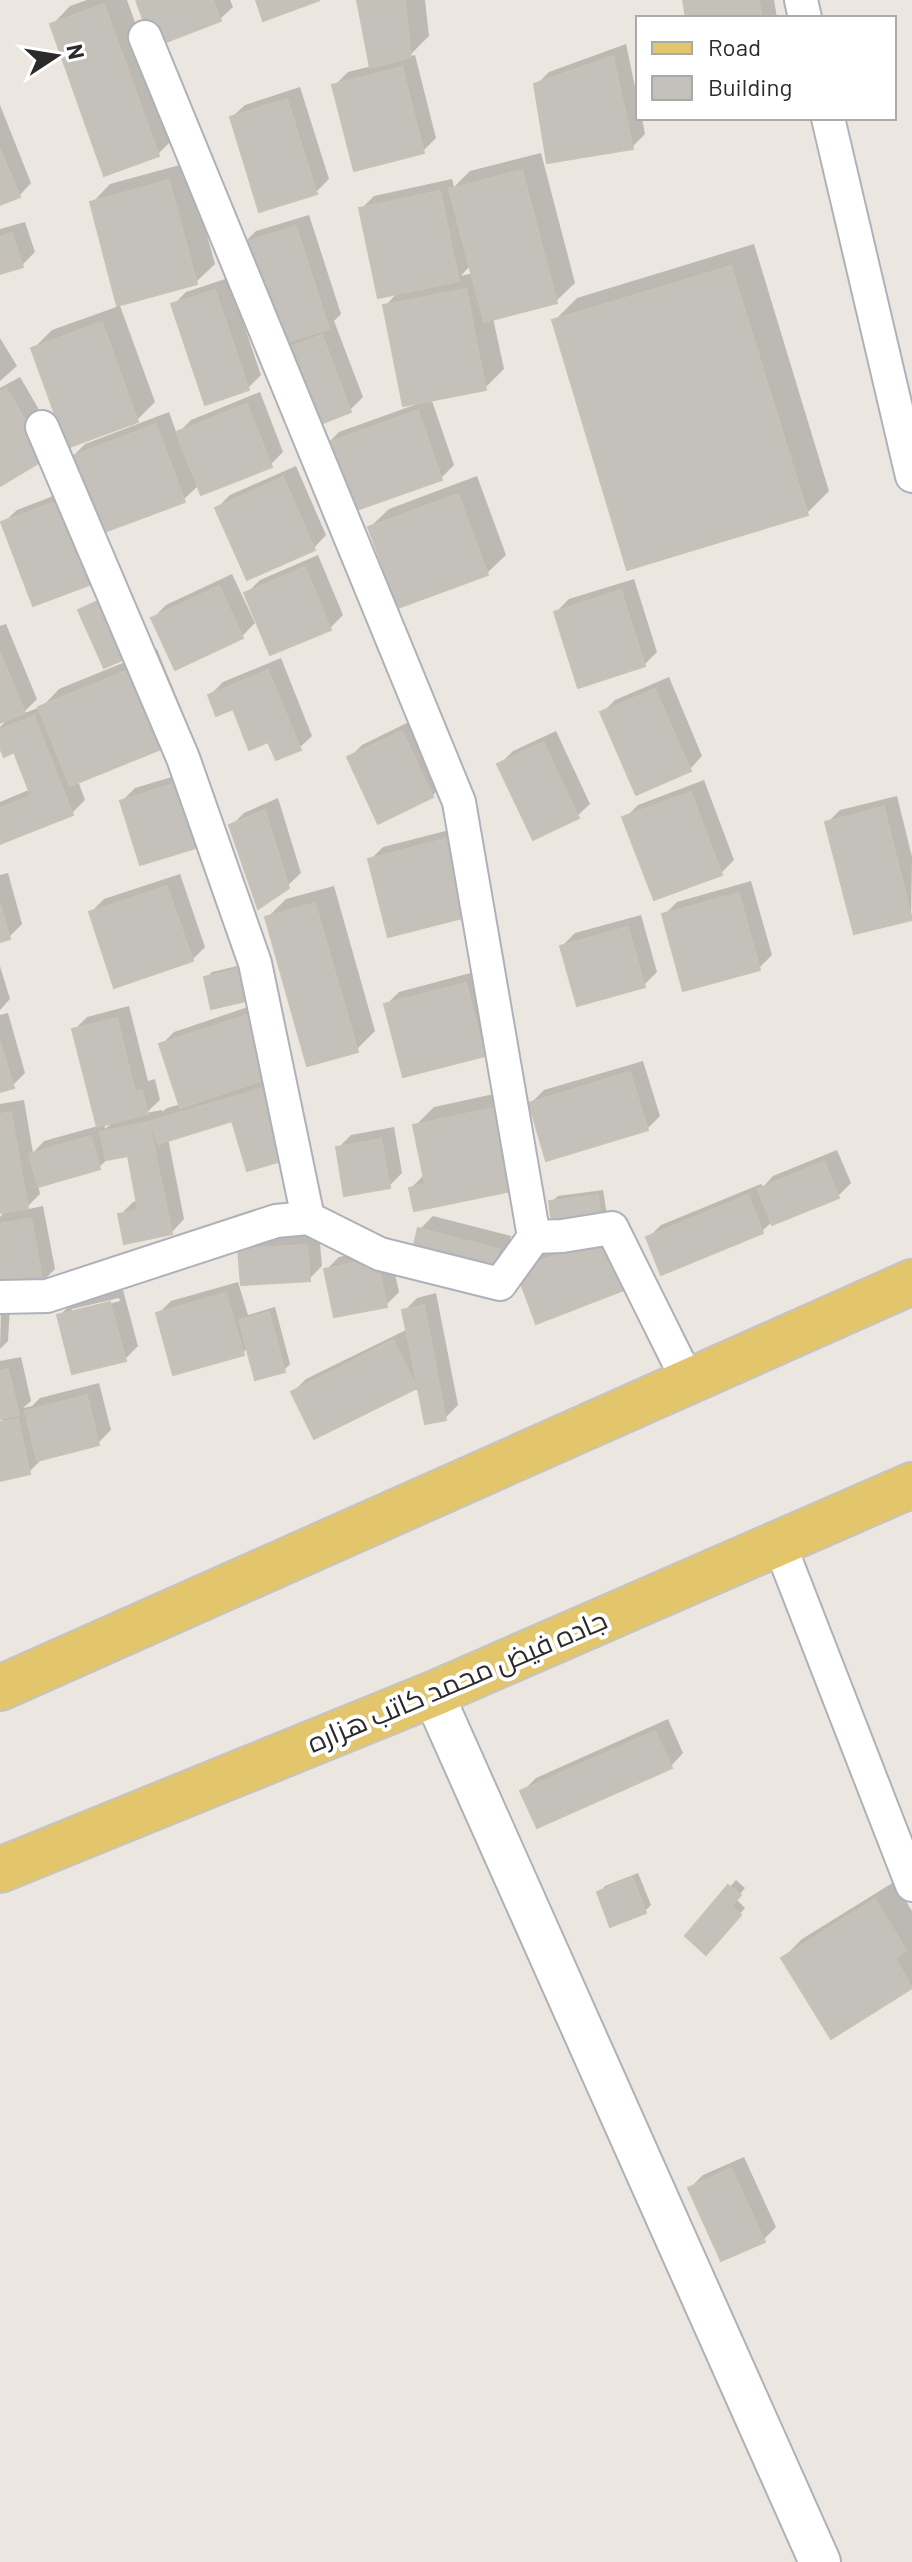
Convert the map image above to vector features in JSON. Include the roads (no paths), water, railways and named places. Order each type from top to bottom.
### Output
[{"type":"main road","points":[[0,1688],[912,1282]]},
{"type":"main road","name":"جاده فیض محمد کاتب هزاره","points":[[0,1870],[433,1694],[912,1485]]},
{"type":"street","points":[[0,1297],[47,1296],[276,1221],[308,1218],[380,1254],[500,1284],[534,1237],[459,802],[145,37]]},
{"type":"street","points":[[828,120],[912,476]]},
{"type":"street","points":[[42,427],[183,758],[255,963],[308,1218]]},
{"type":"street","points":[[534,1237],[612,1228],[689,1383]]},
{"type":"street","points":[[779,1543],[912,1885]]},
{"type":"street","points":[[433,1694],[820,2562]]}]
